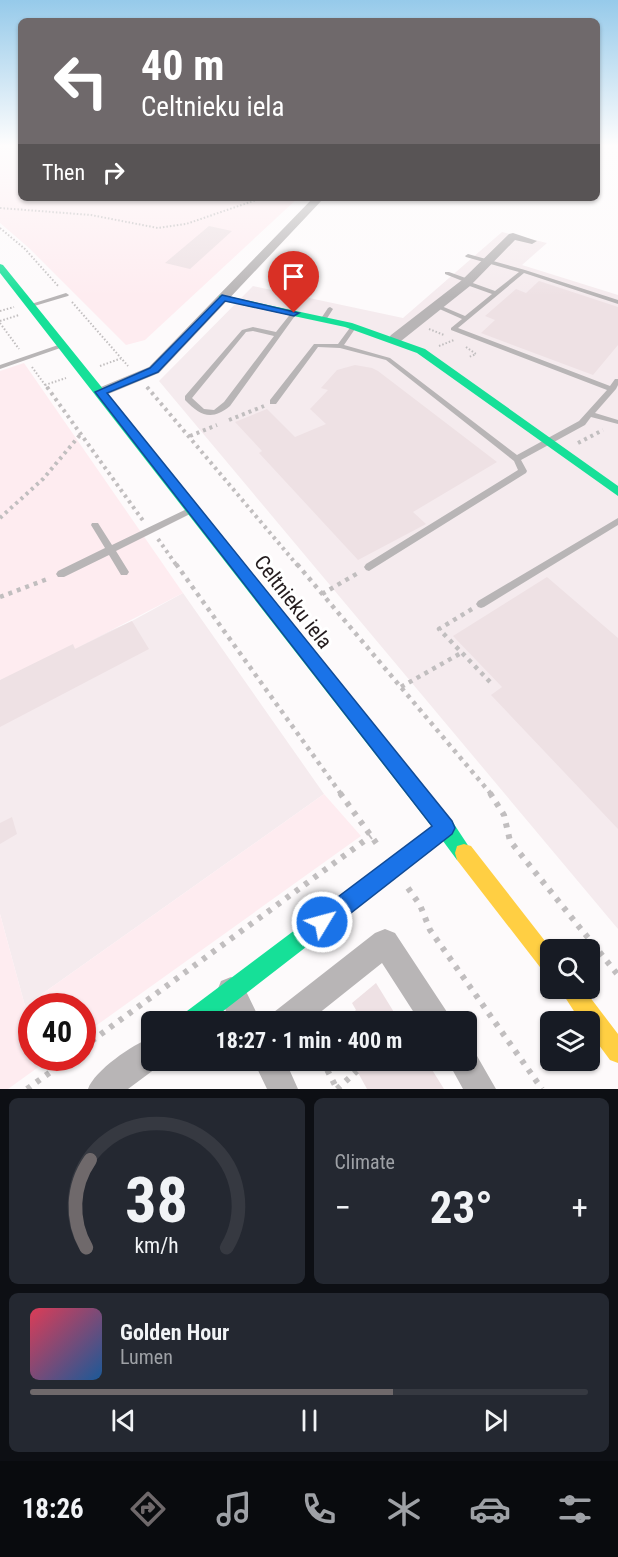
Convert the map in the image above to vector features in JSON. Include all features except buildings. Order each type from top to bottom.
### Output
[{"type":"street","points":[[100,392],[154,370],[315,201]]},
{"type":"street","points":[[396,338],[467,282],[513,236],[532,241]]},
{"type":"street","name":"Celtnieku iela","points":[[0,267],[194,509],[540,951]]},
{"type":"street","points":[[222,298],[294,313],[326,314],[354,326],[396,338],[422,351],[618,492]]},
{"type":"street","points":[[205,1011],[445,828]]},
{"type":"street","points":[[298,1011],[385,943],[430,1011]]},
{"type":"street","points":[[231,991],[241,1011]]},
{"type":"street","points":[[577,999],[618,1052]]},
{"type":"street","points":[[103,1089],[141,1060]]},
{"type":"street","points":[[274,1071],[283,1089]]},
{"type":"street","points":[[469,1071],[481,1089]]},
{"type":"lane","points":[[468,256],[618,302]]},
{"type":"lane","points":[[523,271],[453,329],[612,389]]},
{"type":"lane","points":[[447,273],[496,293]]},
{"type":"lane","points":[[31,305],[66,295]]},
{"type":"lane","points":[[437,306],[466,318]]},
{"type":"lane","points":[[279,334],[253,329],[244,331],[188,398],[199,411],[205,413],[221,410],[279,334],[294,313]]},
{"type":"lane","points":[[340,346],[354,326]]},
{"type":"lane","points":[[0,367],[64,345]]},
{"type":"lane","points":[[273,402],[316,345],[340,346],[388,359],[517,459],[523,471],[369,567]]},
{"type":"lane","points":[[517,459],[582,423],[618,381]]},
{"type":"lane","points":[[590,414],[616,422]]},
{"type":"lane","points":[[61,574],[194,509]]},
{"type":"lane","points":[[481,604],[614,523],[618,532]]},
{"type":"lane","points":[[95,525],[124,572]]},
{"type":"path","points":[[0,208],[99,216],[134,226],[156,228],[197,223],[227,208],[252,201]]},
{"type":"path","points":[[0,228],[25,249],[122,358],[490,793],[504,815],[510,841],[618,975]]},
{"type":"path","points":[[0,311],[14,307],[20,315],[0,322],[134,511],[151,531],[394,868],[420,905],[430,930],[542,1089]]},
{"type":"path","points":[[93,369],[122,358]]},
{"type":"path","points":[[45,385],[75,375]]},
{"type":"path","points":[[572,446],[616,422]]},
{"type":"path","points":[[0,518],[20,503],[55,468],[80,435]]},
{"type":"path","points":[[322,594],[369,567]]},
{"type":"path","points":[[0,597],[61,574]]},
{"type":"path","points":[[481,604],[439,629],[493,685]]},
{"type":"path","points":[[401,687],[461,652]]},
{"type":"path","points":[[96,1038],[371,836]]},
{"type":"path","points":[[27,1089],[52,1071]]},
{"type":"path","points":[[328,1071],[337,1089],[357,1071]]},
{"type":"shaded area","points":[[0,196],[18,196],[18,201],[295,201],[145,340],[126,345],[29,248],[0,223]]},
{"type":"shaded area","points":[[502,232],[547,243],[522,265],[618,295],[618,929],[159,381],[253,286],[403,318]]},
{"type":"shaded area","points":[[24,363],[183,593],[75,649],[0,680],[0,371]]},
{"type":"shaded area","points":[[183,593],[324,794],[43,993],[21,993],[0,914],[0,680],[132,621]]},
{"type":"shaded area","points":[[324,794],[361,836],[96,1026],[96,993],[43,993]]},
{"type":"shaded area","points":[[0,914],[21,993],[18,993],[18,1071],[33,1071],[8,1089],[0,1089]]},
{"type":"traffic: fast","points":[[0,267],[464,853]]},
{"type":"traffic: fast","points":[[222,298],[348,325],[421,351],[618,492]]},
{"type":"traffic: fast","points":[[205,1011],[445,828]]},
{"type":"traffic: slow","points":[[464,853],[540,951]]},
{"type":"traffic: slow","points":[[577,999],[618,1052]]},
{"type":"route","points":[[294,313],[222,298],[154,370],[100,392],[445,828],[322,922]]}]
